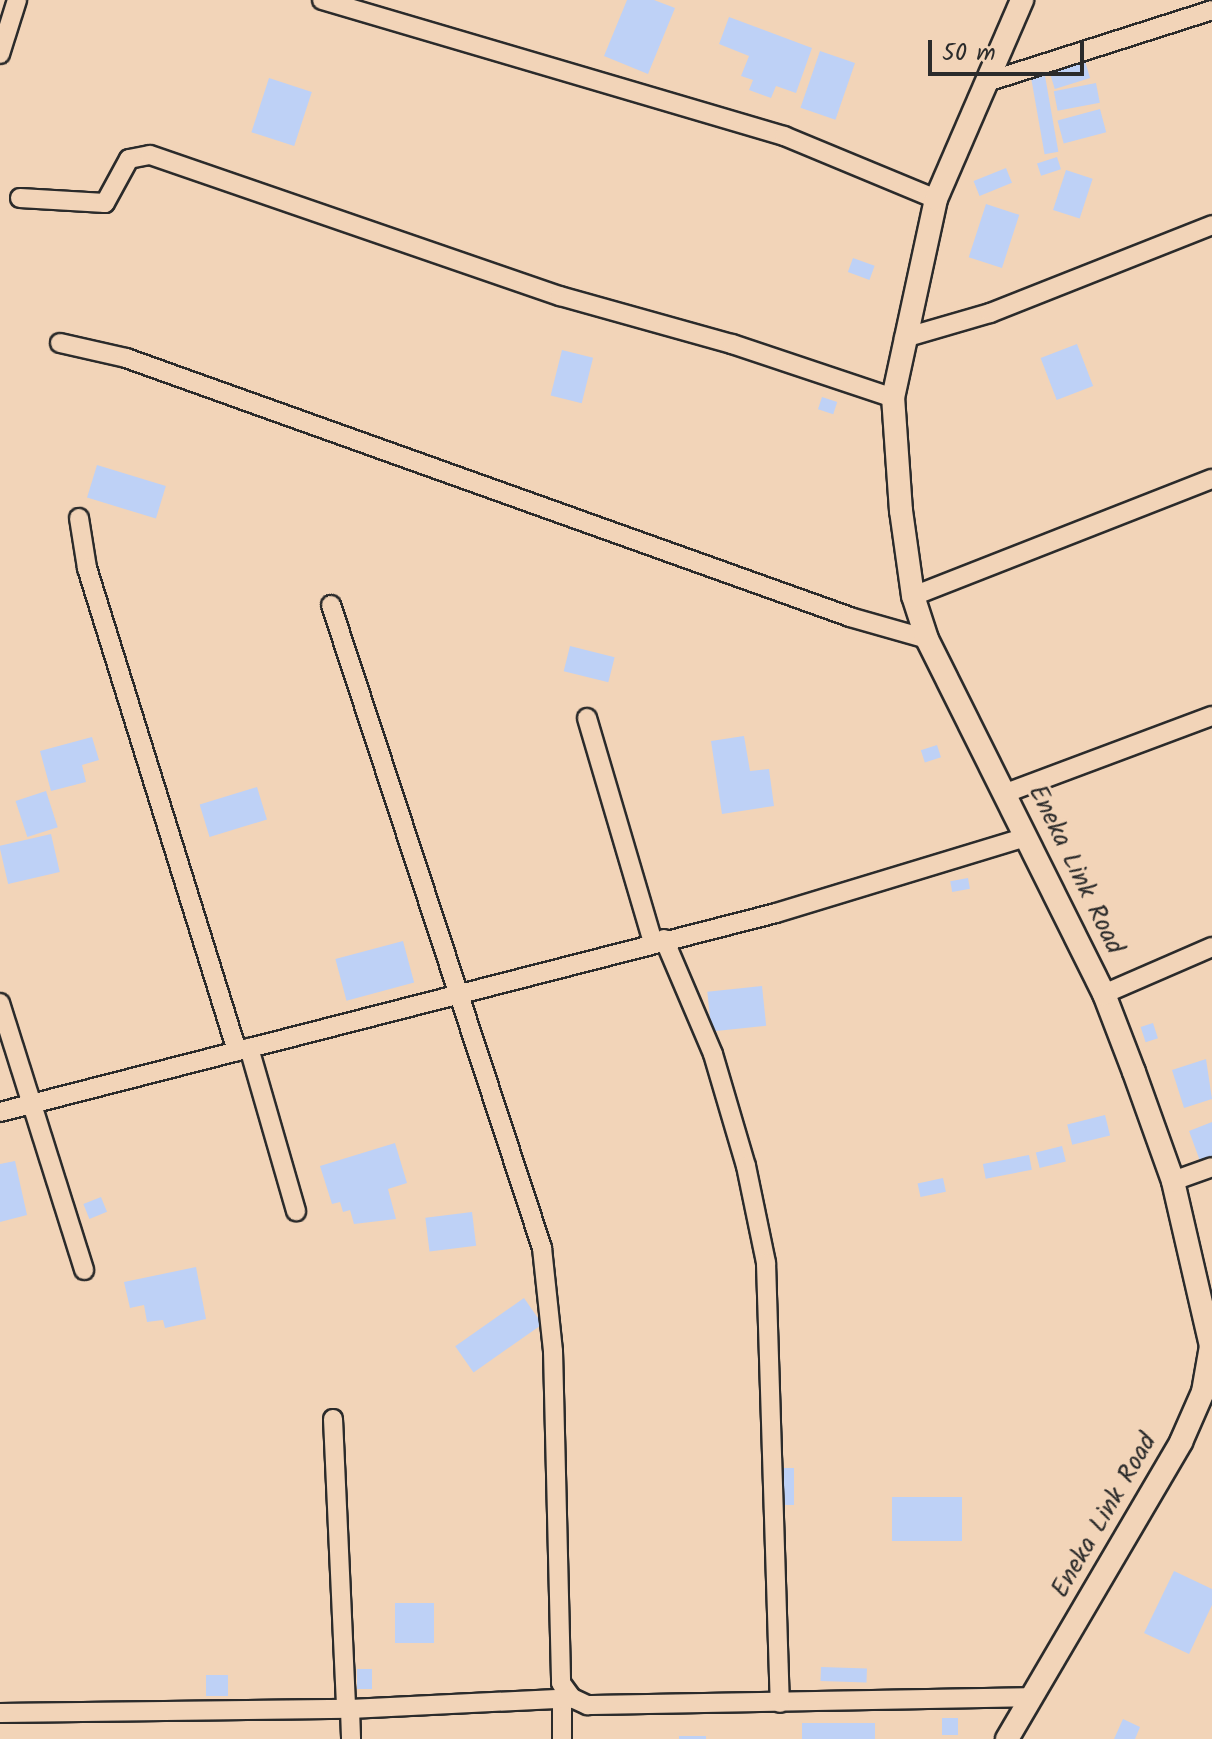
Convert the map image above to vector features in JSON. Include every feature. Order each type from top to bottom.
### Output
[{"type":"street","points":[[0,54],[17,0]]},
{"type":"street","points":[[322,0],[784,136],[936,199]]},
{"type":"street","name":"Eneka Link Road","points":[[1007,1739],[1181,1442],[1203,1392],[1211,1348],[1173,1181],[1104,994],[927,639],[913,596],[893,398],[936,199],[990,81],[1022,0]]},
{"type":"street","points":[[990,81],[1212,10]]},
{"type":"street","points":[[20,198],[105,203],[129,159],[150,155],[560,296],[732,344],[893,398]]},
{"type":"street","points":[[904,338],[990,313],[1212,225]]},
{"type":"street","points":[[60,343],[126,358],[850,617],[927,639]]},
{"type":"street","points":[[913,596],[1212,479]]},
{"type":"street","points":[[79,518],[87,568],[296,1211]]},
{"type":"street","points":[[331,605],[455,995],[484,1062],[542,1248],[550,1297],[561,1683],[567,1698],[562,1739]]},
{"type":"street","points":[[1006,793],[1212,716]]},
{"type":"street","points":[[587,718],[658,941],[713,1054],[746,1166],[766,1263],[780,1703]]},
{"type":"street","points":[[0,1112],[776,913],[1026,837]]},
{"type":"street","points":[[1104,994],[1212,947]]},
{"type":"street","points":[[0,1003],[84,1270]]},
{"type":"street","points":[[1173,1181],[1212,1167]]},
{"type":"street","points":[[333,1419],[351,1739]]},
{"type":"street","points":[[0,1713],[348,1709],[567,1698],[587,1705],[1031,1697]]},
{"type":"building","points":[[627,0],[654,0],[675,8],[648,74],[604,56]]},
{"type":"building","points":[[729,17],[812,48],[796,93],[776,86],[771,98],[749,90],[753,80],[741,76],[749,56],[719,44]]},
{"type":"building","points":[[820,51],[855,63],[835,120],[800,108]]},
{"type":"building","points":[[1084,58],[1090,78],[1055,89],[1049,69]]},
{"type":"building","points":[[1045,76],[1058,152],[1045,154],[1031,78]]},
{"type":"building","points":[[269,78],[312,92],[294,146],[251,132]]},
{"type":"building","points":[[1096,83],[1100,103],[1058,111],[1054,91]]},
{"type":"building","points":[[1100,109],[1106,132],[1064,144],[1057,120]]},
{"type":"building","points":[[1057,157],[1061,169],[1041,176],[1037,163]]},
{"type":"building","points":[[1006,168],[1012,183],[980,196],[974,181]]},
{"type":"building","points":[[1066,170],[1093,179],[1080,219],[1053,210]]},
{"type":"building","points":[[986,204],[1019,215],[1002,268],[969,257]]},
{"type":"building","points":[[853,258],[875,266],[869,280],[848,272]]},
{"type":"building","points":[[1077,344],[1093,386],[1057,400],[1041,358]]},
{"type":"building","points":[[562,350],[593,358],[582,403],[551,396]]},
{"type":"building","points":[[822,397],[837,402],[833,414],[818,409]]},
{"type":"building","points":[[97,465],[166,486],[156,519],[87,498]]},
{"type":"building","points":[[570,646],[615,657],[608,682],[564,671]]},
{"type":"building","points":[[744,736],[750,771],[769,769],[774,806],[722,814],[711,741]]},
{"type":"building","points":[[92,737],[99,760],[82,765],[86,782],[51,791],[40,751]]},
{"type":"building","points":[[937,745],[941,757],[925,763],[921,750]]},
{"type":"building","points":[[257,787],[267,820],[210,837],[200,805]]},
{"type":"building","points":[[46,791],[58,827],[27,837],[16,801]]},
{"type":"building","points":[[51,834],[60,872],[8,884],[0,846]]},
{"type":"building","points":[[968,878],[970,889],[952,892],[950,881]]},
{"type":"building","points":[[403,941],[414,983],[347,1001],[335,959]]},
{"type":"building","points":[[762,986],[766,1026],[711,1032],[707,992]]},
{"type":"building","points":[[1153,1023],[1158,1038],[1146,1042],[1141,1027]]},
{"type":"building","points":[[1206,1059],[1212,1099],[1184,1108],[1172,1070]]},
{"type":"building","points":[[1105,1115],[1110,1135],[1072,1145],[1067,1124]]},
{"type":"building","points":[[1212,1122],[1212,1157],[1200,1161],[1189,1131]]},
{"type":"building","points":[[395,1143],[407,1183],[388,1189],[396,1219],[354,1224],[350,1210],[343,1212],[340,1202],[332,1204],[320,1166]]},
{"type":"building","points":[[1062,1146],[1066,1162],[1040,1168],[1036,1153]]},
{"type":"building","points":[[1029,1155],[1032,1170],[986,1179],[983,1164]]},
{"type":"building","points":[[15,1161],[27,1215],[0,1222],[0,1164]]},
{"type":"building","points":[[943,1178],[946,1192],[920,1197],[918,1183]]},
{"type":"building","points":[[101,1197],[107,1212],[89,1219],[83,1204]]},
{"type":"building","points":[[472,1212],[476,1246],[429,1251],[425,1218]]},
{"type":"building","points":[[196,1267],[206,1319],[165,1328],[163,1320],[147,1322],[144,1305],[130,1308],[124,1282]]},
{"type":"building","points":[[524,1298],[542,1324],[474,1372],[455,1346]]},
{"type":"building","points":[[782,1468],[794,1468],[794,1505],[782,1505]]},
{"type":"building","points":[[892,1497],[962,1497],[962,1541],[892,1541]]},
{"type":"building","points":[[1174,1571],[1212,1589],[1212,1605],[1189,1654],[1144,1633]]},
{"type":"building","points":[[395,1603],[434,1603],[434,1643],[395,1643]]},
{"type":"building","points":[[821,1667],[867,1669],[866,1683],[821,1681]]},
{"type":"building","points":[[357,1669],[372,1669],[372,1689],[357,1689]]},
{"type":"building","points":[[206,1675],[228,1675],[228,1696],[206,1696]]},
{"type":"building","points":[[942,1718],[958,1718],[958,1735],[942,1735]]},
{"type":"building","points":[[1123,1719],[1140,1727],[1135,1739],[1114,1739]]},
{"type":"building","points":[[802,1723],[875,1723],[875,1739],[802,1739]]},
{"type":"building","points":[[679,1736],[706,1736],[706,1739],[679,1739]]}]
